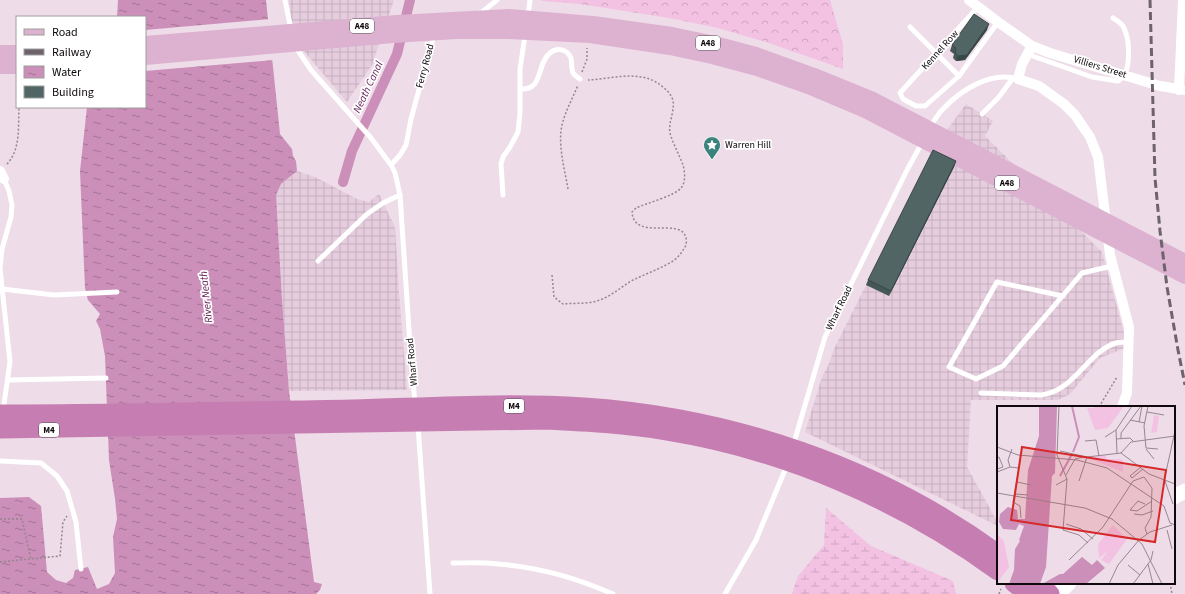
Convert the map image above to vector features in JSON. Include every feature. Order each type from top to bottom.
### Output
[{"type":"highway","name":"M4","points":[[0,424],[189,412],[484,406],[584,407],[652,414],[712,425],[742,433],[792,448],[840,466],[913,501],[997,553]]},
{"type":"highway","name":"M4","points":[[0,424],[98,427],[538,420],[609,424],[666,431],[698,437],[754,451],[801,466],[841,482],[900,510],[941,533],[997,570]]},
{"type":"highway","points":[[1015,584],[1028,594]]},
{"type":"highway","points":[[1038,584],[1050,594]]},
{"type":"main road","name":"A48","points":[[146,44],[397,23],[509,17],[582,34]]},
{"type":"main road","name":"A48","points":[[146,57],[456,31],[672,35],[715,44],[756,55],[830,89],[865,110],[1185,276]]},
{"type":"main road","points":[[0,53],[16,53]]},
{"type":"main road","points":[[0,66],[16,66]]},
{"type":"main road","name":"A48","points":[[830,89],[873,100],[1185,262]]},
{"type":"street","name":"Villiers Street","points":[[969,0],[1018,36],[1030,50],[1050,52],[1160,86],[1182,90]]},
{"type":"street","points":[[1182,90],[1183,0]]},
{"type":"street","points":[[1030,50],[1015,78],[1039,86],[1064,104],[1075,115],[1090,136],[1098,157],[1112,266],[1129,327],[1127,392],[1122,406]]},
{"type":"street","points":[[1175,496],[1185,491]]},
{"type":"street","points":[[1058,594],[1068,584]]},
{"type":"lane","name":"Wharf Road","points":[[284,0],[297,49],[311,70],[370,138],[391,165],[395,173],[400,195],[416,412]]},
{"type":"lane","name":"Ferry Road","points":[[391,165],[406,145],[411,119],[432,38],[439,27],[482,12],[497,0]]},
{"type":"lane","points":[[527,21],[530,0]]},
{"type":"lane","name":"Kennel Row","points":[[960,76],[925,106],[916,106],[902,98],[900,93],[978,7]]},
{"type":"lane","points":[[1030,50],[1092,77],[1118,81],[1123,78],[1128,64],[1128,41],[1125,29],[1113,18]]},
{"type":"lane","points":[[910,27],[960,76],[998,22]]},
{"type":"lane","points":[[503,195],[501,164],[518,132],[520,69],[526,28]]},
{"type":"lane","points":[[520,89],[533,87],[537,82],[540,69],[546,56],[553,50],[559,49],[566,51],[571,58],[573,72],[576,77],[580,79]]},
{"type":"lane","name":"Wharf Road","points":[[724,594],[756,540],[788,464],[825,337],[906,170],[930,126],[941,110],[952,99],[978,83],[992,78],[1015,78]]},
{"type":"lane","points":[[982,114],[1015,78]]},
{"type":"lane","points":[[0,424],[10,362],[0,268],[2,249],[11,217],[12,205],[9,191],[2,174]]},
{"type":"lane","points":[[318,261],[367,214],[383,203],[400,195]]},
{"type":"lane","points":[[1063,296],[997,282],[949,367],[976,379],[1004,366],[1063,296],[1082,273],[1112,266]]},
{"type":"lane","points":[[2,289],[54,295],[117,292]]},
{"type":"lane","points":[[981,393],[1047,394],[1061,388],[1106,348],[1117,342],[1128,342]]},
{"type":"lane","points":[[8,380],[106,378]]},
{"type":"lane","points":[[417,420],[430,594]]},
{"type":"lane","points":[[0,461],[41,463],[57,476],[67,491],[76,522],[81,568]]},
{"type":"lane","points":[[453,563],[498,564],[551,572],[575,579],[613,594]]},
{"type":"path","points":[[568,189],[562,150],[561,132],[565,116],[587,59],[582,34]]},
{"type":"path","points":[[552,275],[554,297],[563,304],[595,301],[606,298],[631,282],[674,261],[683,250],[686,240],[685,235],[681,231],[646,228],[640,226],[632,218],[632,212],[636,208],[673,194],[681,188],[685,178],[683,166],[670,134],[674,106],[668,91],[661,84],[641,76],[624,76],[605,79],[580,79]]},
{"type":"path","points":[[2,174],[13,158],[17,145],[19,108]]},
{"type":"path","points":[[1100,406],[1122,369],[1128,365]]},
{"type":"path","points":[[0,562],[60,556],[63,522],[72,508]]},
{"type":"path","points":[[0,519],[22,519],[31,559]]},
{"type":"path","points":[[1170,584],[1172,594]]},
{"type":"shaded area","points":[[289,0],[394,0],[372,65],[347,102],[302,49],[291,18]]},
{"type":"shaded area","points":[[966,104],[993,121],[985,136],[1102,252],[1124,333],[1125,348],[1100,358],[1070,394],[1058,400],[971,400],[967,467],[997,521],[997,526],[805,432],[822,377],[834,349],[931,155]]},
{"type":"shaded area","points":[[297,171],[315,177],[357,199],[369,202],[379,194],[395,227],[407,390],[289,391],[276,195],[281,184]]},
{"type":"green space","points":[[540,0],[830,0],[843,44],[843,69],[766,42],[718,28],[669,18],[580,4]]},
{"type":"green space","points":[[826,508],[871,546],[953,581],[956,594],[792,594],[798,576],[824,545]]},
{"type":"water","name":"River Neath","points":[[118,0],[266,0],[280,134],[292,149],[293,156],[296,161],[297,171],[281,184],[276,195],[289,391],[314,582],[322,584],[320,590],[316,594],[0,594],[0,498],[29,497],[41,506],[47,572],[56,580],[66,583],[73,578],[75,570],[88,567],[97,589],[109,584],[115,573],[113,537],[117,519],[109,460],[105,356],[100,329],[96,321],[100,314],[88,300],[85,288],[80,171],[87,108],[146,108],[146,16],[117,16]]},
{"type":"pier","points":[[270,19],[274,60],[146,71],[146,30]]},
{"type":"building","points":[[974,14],[989,24],[967,55],[958,56],[955,52],[956,48],[952,45]]},
{"type":"building","points":[[933,150],[956,161],[891,291],[868,280]]},
{"type":"waterway","name":"Neath Canal","points":[[343,182],[352,151],[397,54],[410,0]]},
{"type":"railway","points":[[1150,0],[1155,178],[1167,287],[1185,385]]},
{"type":"place","name":"Warren Hill","points":[[712,160]]}]
